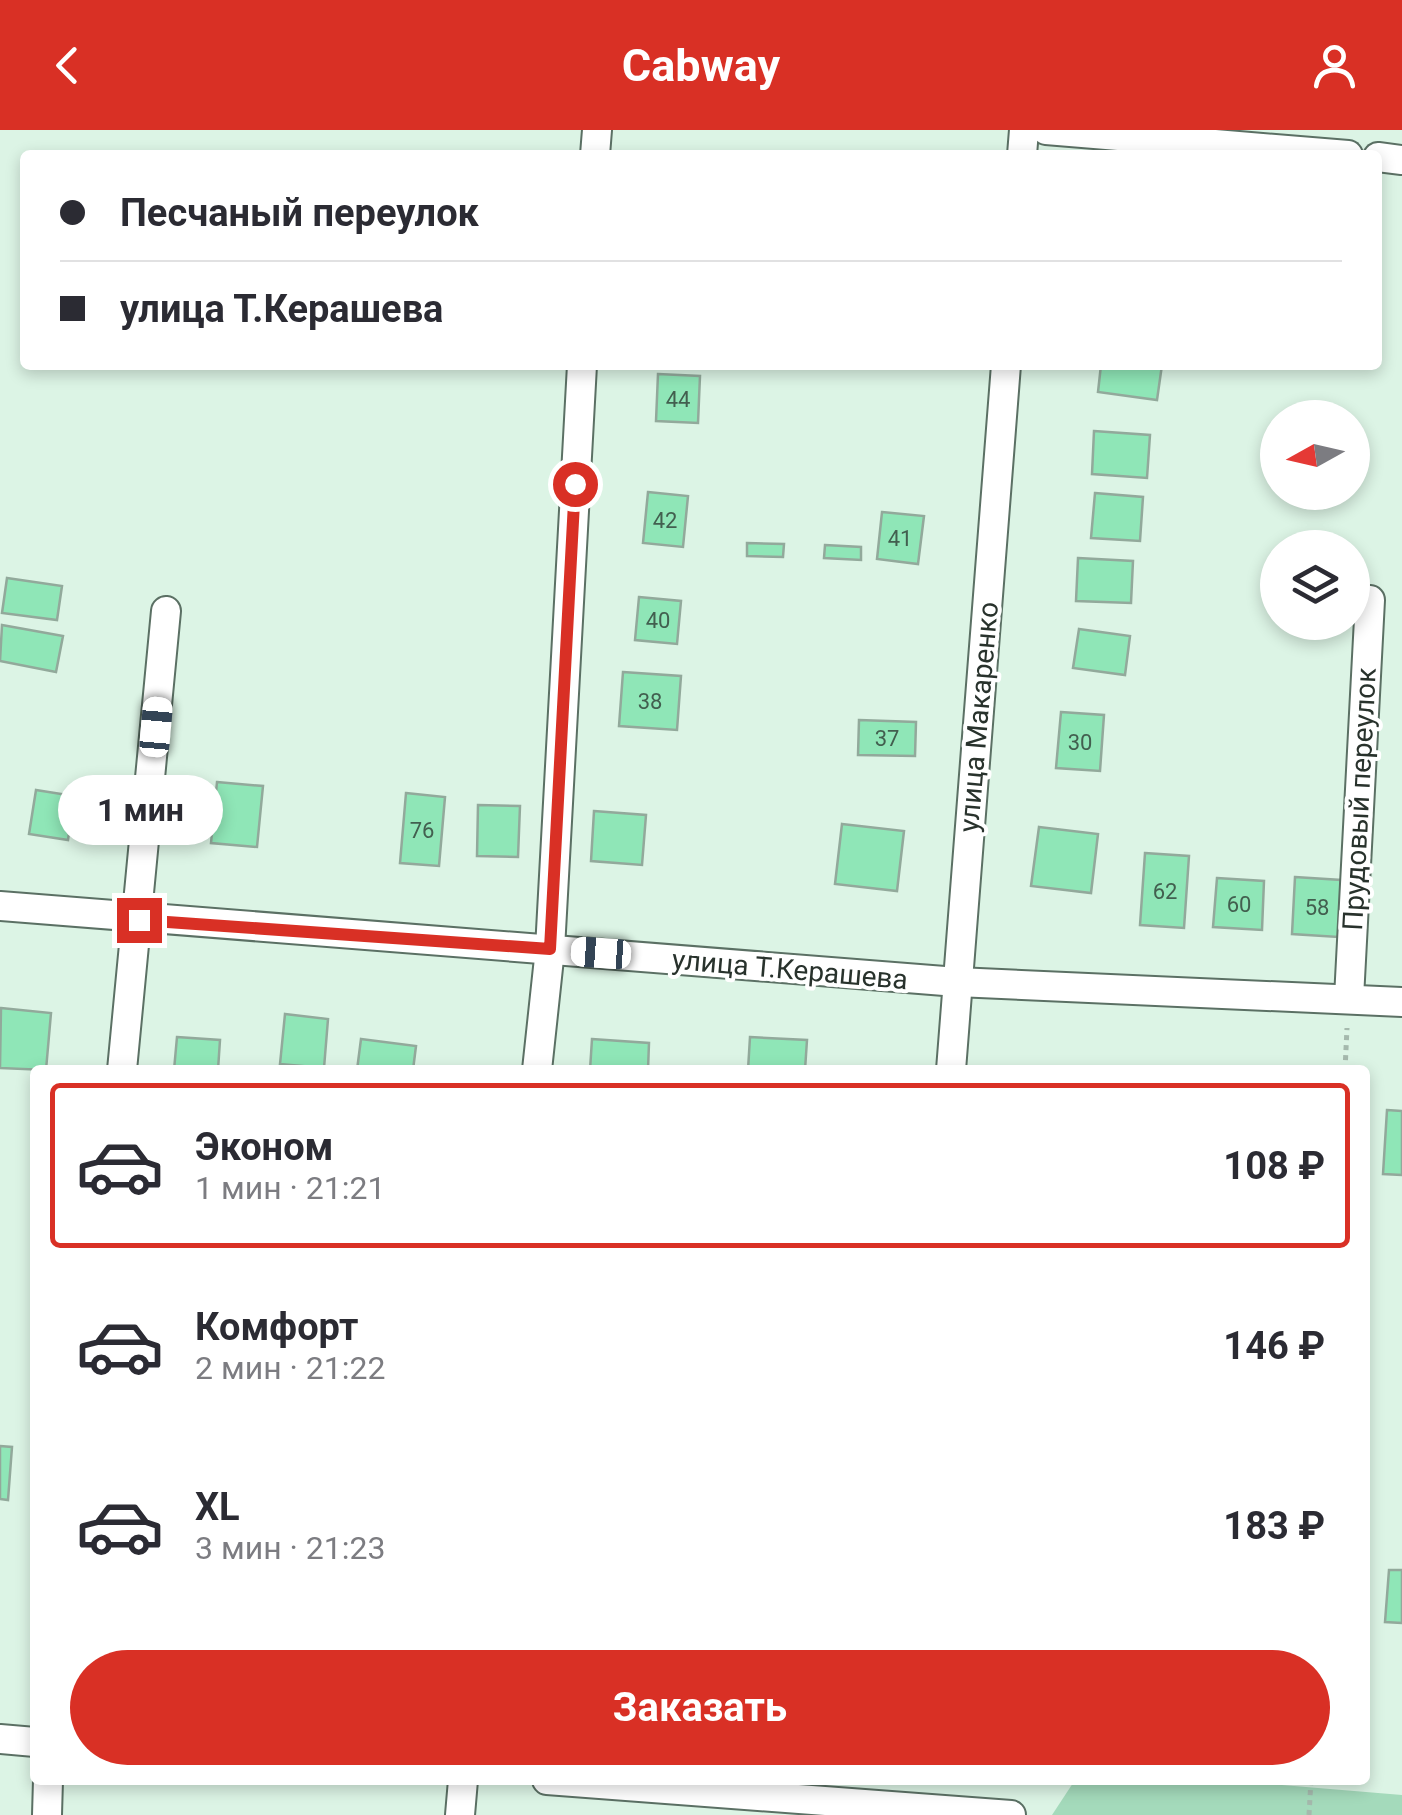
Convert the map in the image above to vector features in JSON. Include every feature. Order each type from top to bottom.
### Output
[{"type":"street","points":[[1046,130],[1288,150]]},
{"type":"street","points":[[538,1065],[550,949],[582,370]]},
{"type":"street","name":"улица Макаренко","points":[[951,1065],[1006,370]]},
{"type":"street","points":[[123,1065],[166,611]]},
{"type":"street","name":"Прудовый переулок","points":[[1349,998],[1368,640]]},
{"type":"street","name":"улица Т.Керашева","points":[[0,906],[957,982],[1402,1002]]},
{"type":"street","points":[[0,1739],[30,1742]]},
{"type":"street","points":[[47,1815],[48,1785]]},
{"type":"street","points":[[460,1815],[463,1785]]},
{"type":"street","points":[[613,1785],[1011,1815]]},
{"type":"path","points":[[1346,1065],[1349,998]]},
{"type":"path","points":[[1309,1815],[1310,1785]]},
{"type":"green space","points":[[1072,1785],[1282,1785],[1402,1795],[1402,1815],[1052,1815]]},
{"type":"building","points":[[1100,370],[1161,370],[1157,400],[1098,392]]},
{"type":"building","points":[[658,374],[700,376],[698,423],[656,421]]},
{"type":"building","points":[[1094,431],[1150,435],[1147,478],[1092,474]]},
{"type":"building","points":[[648,492],[688,496],[683,547],[643,543]]},
{"type":"building","points":[[1095,493],[1143,497],[1140,541],[1091,538]]},
{"type":"building","points":[[882,512],[924,516],[918,564],[877,559]]},
{"type":"building","points":[[747,543],[784,544],[783,557],[747,556]]},
{"type":"building","points":[[825,545],[861,547],[861,560],[824,558]]},
{"type":"building","points":[[1078,558],[1133,561],[1131,603],[1076,601]]},
{"type":"building","points":[[7,578],[62,586],[57,620],[2,613]]},
{"type":"building","points":[[639,597],[681,601],[677,644],[635,640]]},
{"type":"building","points":[[2,625],[63,636],[56,672],[0,661]]},
{"type":"building","points":[[1079,629],[1130,636],[1125,675],[1073,668]]},
{"type":"building","points":[[623,672],[681,676],[677,730],[619,726]]},
{"type":"building","points":[[1061,712],[1104,715],[1100,771],[1056,768]]},
{"type":"building","points":[[859,720],[916,722],[915,756],[858,755]]},
{"type":"building","points":[[217,782],[263,786],[257,847],[211,843]]},
{"type":"building","points":[[36,790],[74,796],[68,840],[29,834]]},
{"type":"building","points":[[406,793],[445,797],[439,866],[400,863]]},
{"type":"building","points":[[478,805],[520,806],[518,857],[477,856]]},
{"type":"building","points":[[594,811],[646,815],[642,865],[591,861]]},
{"type":"building","points":[[842,824],[904,831],[897,891],[835,884]]},
{"type":"building","points":[[1039,827],[1098,834],[1091,893],[1031,886]]},
{"type":"building","points":[[1145,853],[1189,856],[1184,928],[1140,925]]},
{"type":"building","points":[[1295,877],[1341,880],[1338,937],[1292,934]]},
{"type":"building","points":[[1217,878],[1264,881],[1262,930],[1213,927]]},
{"type":"building","points":[[1,1008],[51,1013],[46,1065],[30,1065],[30,1069],[0,1068]]},
{"type":"building","points":[[285,1014],[328,1019],[324,1065],[280,1064]]},
{"type":"building","points":[[177,1037],[220,1040],[218,1065],[174,1065]]},
{"type":"building","points":[[750,1037],[807,1040],[805,1065],[748,1065]]},
{"type":"building","points":[[361,1039],[416,1046],[414,1065],[358,1065]]},
{"type":"building","points":[[592,1039],[649,1043],[648,1065],[590,1065]]},
{"type":"building","points":[[1387,1110],[1402,1111],[1402,1175],[1383,1174]]},
{"type":"building","points":[[0,1446],[12,1447],[8,1500],[0,1499]]},
{"type":"building","points":[[1389,1570],[1402,1570],[1402,1623],[1385,1622]]},
{"type":"route","points":[[139,920],[550,949],[575,484]]}]
